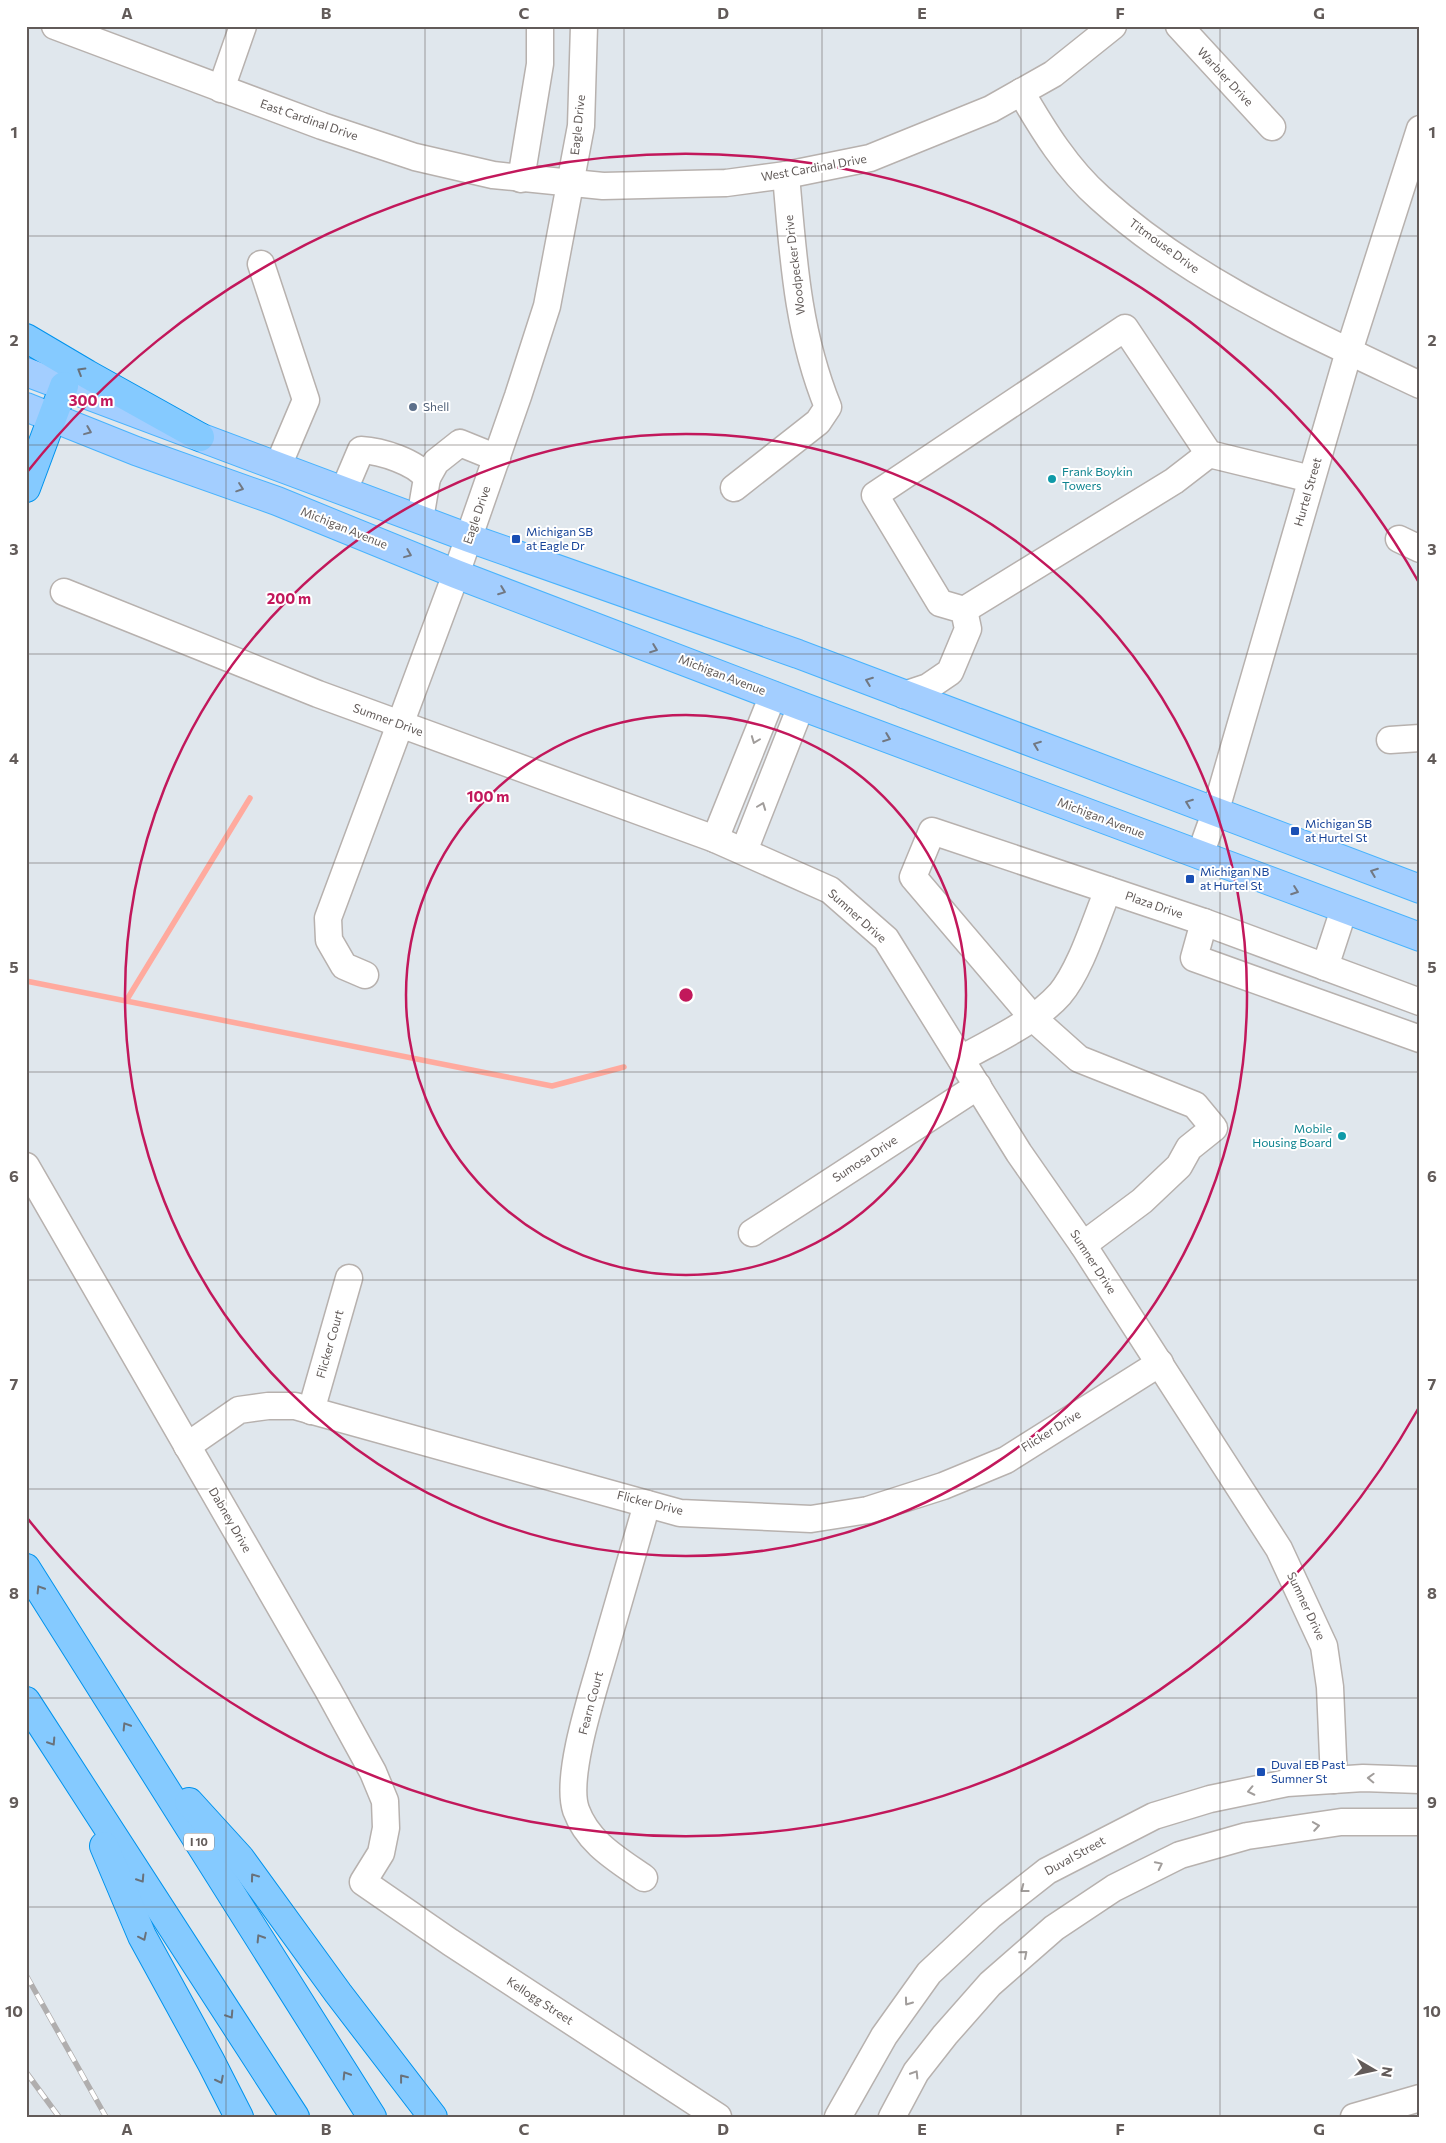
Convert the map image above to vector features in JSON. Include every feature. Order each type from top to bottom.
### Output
[{"type":"highway","points":[[26,338],[200,437]]},
{"type":"highway","points":[[26,488],[64,386]]},
{"type":"highway","name":"I 10","points":[[26,1568],[372,2117]]},
{"type":"highway","points":[[26,1701],[296,2117]]},
{"type":"highway","points":[[142,1750],[240,1858],[332,1986],[433,2117]]},
{"type":"highway","points":[[76,1780],[142,1936],[239,2117]]},
{"type":"main road","points":[[26,372],[469,538],[798,654],[1420,889]]},
{"type":"main road","name":"Michigan Avenue","points":[[26,407],[136,451],[277,501],[456,574],[801,706],[1420,937]]},
{"type":"street","name":"East Cardinal Drive","points":[[55,26],[322,126],[415,157],[493,175],[570,184]]},
{"type":"street","points":[[221,89],[243,26]]},
{"type":"street","points":[[521,179],[540,64],[540,26]]},
{"type":"street","name":"Eagle Drive","points":[[365,974],[344,966],[329,940],[328,918],[469,538],[547,306],[581,126],[584,26]]},
{"type":"street","name":"West Cardinal Drive","points":[[570,184],[603,186],[726,183],[786,175],[870,158],[990,109],[1053,74],[1113,26]]},
{"type":"street","name":"Warbler Drive","points":[[1179,26],[1272,127]]},
{"type":"street","name":"Titmouse Drive","points":[[1021,92],[1045,132],[1069,164],[1106,203],[1149,237],[1210,280],[1296,326],[1420,384]]},
{"type":"street","name":"Hurtel Street","points":[[1200,855],[1349,351],[1420,129]]},
{"type":"street","name":"Woodpecker Drive","points":[[734,488],[818,422],[828,407],[818,384],[805,338],[797,296],[786,175]]},
{"type":"street","points":[[262,264],[306,400],[278,466]]},
{"type":"street","points":[[1209,454],[1174,480],[964,610],[940,603],[875,495],[1124,328],[1209,454],[1312,479]]},
{"type":"street","points":[[420,519],[427,478],[436,462],[460,443],[497,458]]},
{"type":"street","points":[[344,490],[361,450],[374,451],[422,469],[427,478]]},
{"type":"street","name":"Sumner Drive","points":[[64,592],[318,694],[744,851],[830,890],[886,939],[1019,1153],[1083,1245],[1279,1549],[1324,1646],[1330,1687],[1334,1780]]},
{"type":"street","points":[[904,695],[928,687],[950,672],[968,629],[964,610]]},
{"type":"street","points":[[715,839],[773,695]]},
{"type":"street","points":[[744,851],[801,706]]},
{"type":"street","points":[[1390,740],[1420,738]]},
{"type":"street","points":[[1083,1245],[1142,1202],[1179,1166],[1189,1148],[1214,1128],[1195,1105],[1079,1059],[1032,1018],[913,877],[932,831],[1108,890]]},
{"type":"street","name":"Plaza Drive","points":[[961,1059],[1032,1018],[1060,993],[1075,969],[1108,890],[1204,922],[1420,1002]]},
{"type":"street","points":[[1324,966],[1344,909]]},
{"type":"street","points":[[1204,922],[1194,958],[1420,1039]]},
{"type":"street","name":"Sumosa Drive","points":[[752,1233],[978,1086]]},
{"type":"street","name":"Dabney Drive","points":[[26,1166],[328,1690],[373,1772],[385,1801],[386,1828],[381,1853],[363,1882]]},
{"type":"street","name":"Flicker Court","points":[[311,1411],[349,1278]]},
{"type":"street","name":"Flicker Drive","points":[[187,1446],[239,1410],[268,1406],[295,1406],[680,1512],[811,1519],[868,1510],[943,1486],[1006,1460],[1160,1364]]},
{"type":"street","name":"Fearn Court","points":[[644,1878],[601,1848],[583,1826],[576,1807],[574,1782],[582,1734],[647,1504]]},
{"type":"street","name":"Duval Street","points":[[838,2117],[884,2036],[929,1973],[991,1915],[1047,1871],[1154,1816],[1210,1799],[1277,1785],[1334,1780],[1364,1778],[1416,1781]]},
{"type":"street","points":[[892,2117],[916,2072],[990,1984],[1054,1928],[1114,1888],[1180,1855],[1246,1836],[1341,1822],[1420,1822]]},
{"type":"street","name":"Kellogg Street","points":[[363,1882],[450,1942],[718,2117]]},
{"type":"street","points":[[1354,2117],[1420,2098]]},
{"type":"waterway","points":[[126,1001],[250,798]]},
{"type":"waterway","points":[[26,981],[552,1086],[624,1067]]},
{"type":"railway","points":[[26,1975],[106,2117]]},
{"type":"railway","points":[[26,2072],[59,2117]]},
{"type":"place","name":"Shell","points":[[413,407]]},
{"type":"place","name":"Frank Boykin Towers","points":[[1052,479]]},
{"type":"place","name":"Michigan SB at Eagle Dr","points":[[516,539]]},
{"type":"place","name":"Michigan SB at Hurtel St","points":[[1295,831]]},
{"type":"place","name":"Michigan NB at Hurtel St","points":[[1190,879]]},
{"type":"place","name":"Mobile Housing Board","points":[[1342,1136]]},
{"type":"place","name":"Duval EB Past Sumner St","points":[[1261,1772]]}]
